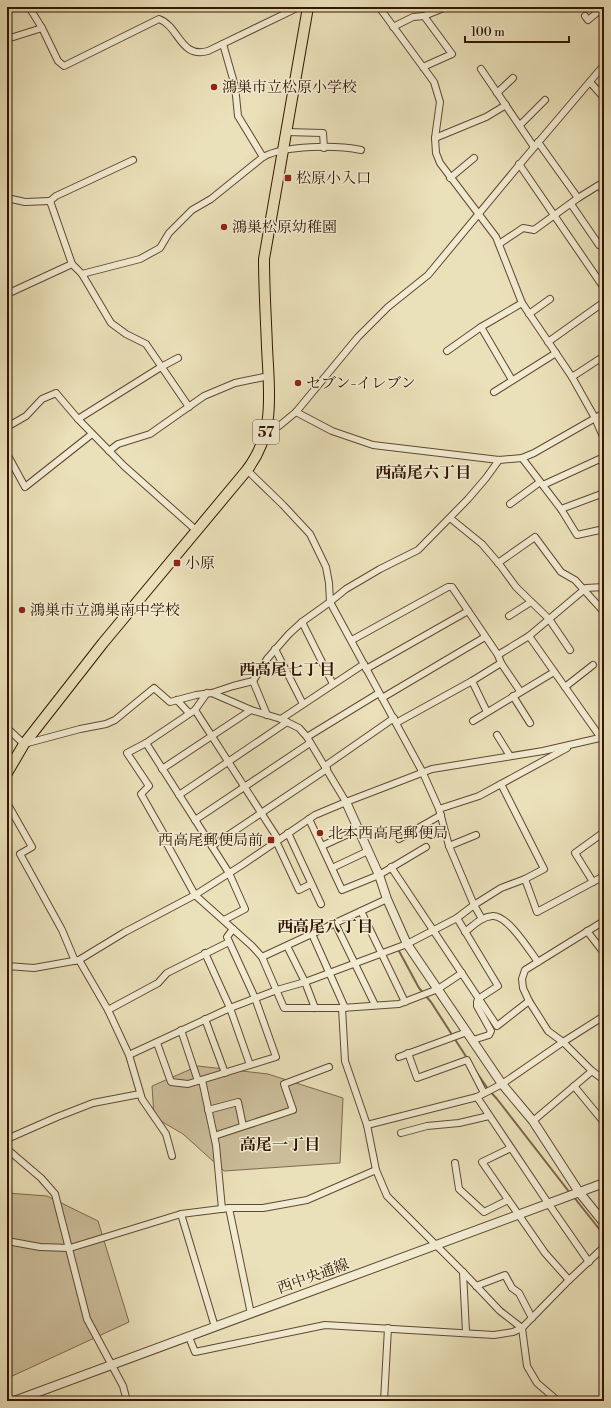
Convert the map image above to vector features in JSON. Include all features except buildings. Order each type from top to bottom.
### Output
[{"type":"main road","name":"57","points":[[7,773],[24,744],[103,643],[255,460],[264,440],[269,418],[269,376],[264,259],[308,7]]},
{"type":"street","points":[[30,7],[58,60],[64,66],[159,19],[165,22],[186,48],[200,54],[208,52],[299,7]]},
{"type":"street","points":[[379,7],[434,82],[440,102],[435,138],[436,152],[440,163],[496,237],[522,302],[572,377],[595,418],[604,440]]},
{"type":"street","points":[[393,26],[414,17],[424,16],[446,7]]},
{"type":"street","points":[[584,16],[588,20],[604,7]]},
{"type":"street","points":[[423,67],[452,54],[424,16]]},
{"type":"street","points":[[7,39],[42,28]]},
{"type":"street","points":[[223,44],[235,86],[238,116],[263,157]]},
{"type":"street","points":[[267,426],[279,426],[296,412],[358,337],[388,307],[428,275],[519,164],[604,65]]},
{"type":"street","points":[[481,70],[520,125],[578,198]]},
{"type":"street","points":[[497,93],[514,78]]},
{"type":"street","points":[[590,82],[604,98]]},
{"type":"street","points":[[520,125],[545,100]]},
{"type":"street","points":[[435,138],[486,117],[506,105]]},
{"type":"street","points":[[286,132],[323,133],[324,148]]},
{"type":"street","points":[[82,274],[140,259],[160,248],[169,233],[192,210],[212,199],[263,157],[272,152],[324,148],[348,148],[361,150]]},
{"type":"street","points":[[450,178],[474,158]]},
{"type":"street","points":[[7,198],[25,202],[50,201],[56,196],[133,160]]},
{"type":"street","points":[[519,164],[604,288]]},
{"type":"street","points":[[499,244],[523,228],[534,230],[578,198],[599,185],[604,192]]},
{"type":"street","points":[[50,201],[72,264],[82,274],[111,323],[126,334],[146,344],[189,407]]},
{"type":"street","points":[[571,204],[599,245]]},
{"type":"street","points":[[7,294],[72,264]]},
{"type":"street","points":[[529,314],[550,299]]},
{"type":"street","points":[[447,351],[481,327],[522,302]]},
{"type":"street","points":[[548,342],[604,302]]},
{"type":"street","points":[[481,327],[512,380]]},
{"type":"street","points":[[494,392],[556,353]]},
{"type":"street","points":[[572,377],[604,356]]},
{"type":"street","points":[[78,418],[178,358]]},
{"type":"street","points":[[109,451],[118,444],[150,434],[204,396],[235,384],[269,376]]},
{"type":"street","points":[[7,427],[26,416],[42,399],[56,394],[109,451],[197,531]]},
{"type":"street","points":[[296,412],[332,431],[373,445],[499,460],[522,458],[534,453],[604,413]]},
{"type":"street","points":[[7,454],[25,487],[92,434]]},
{"type":"street","points":[[510,504],[542,483],[604,457]]},
{"type":"street","points":[[522,458],[542,483],[577,535],[604,529]]},
{"type":"street","points":[[7,728],[24,744],[80,729],[106,724],[115,720],[154,688],[170,702],[253,682],[267,659],[302,622],[346,589],[380,569],[418,550],[473,494],[499,460]]},
{"type":"street","points":[[247,470],[310,534],[326,567],[330,602],[352,640],[423,774],[440,812],[449,846],[474,905],[482,919]]},
{"type":"street","points":[[561,510],[604,493]]},
{"type":"street","points":[[450,518],[482,544],[516,587],[549,619],[570,650]]},
{"type":"street","points":[[498,563],[535,537],[561,572],[575,580],[604,612]]},
{"type":"street","points":[[352,640],[448,587],[452,587],[498,655],[501,663],[520,691]]},
{"type":"street","points":[[498,655],[529,636],[586,588],[604,587]]},
{"type":"street","points":[[509,616],[531,602]]},
{"type":"street","points":[[179,795],[284,721],[304,704],[333,684],[468,611]]},
{"type":"street","points":[[302,622],[333,684]]},
{"type":"street","points":[[7,966],[34,968],[77,961],[125,932],[195,895],[315,815],[423,774],[432,769],[510,756],[602,738],[529,636]]},
{"type":"street","points":[[195,820],[309,740],[380,695],[485,637]]},
{"type":"street","points":[[275,650],[304,704]]},
{"type":"street","points":[[212,846],[395,720],[472,681],[501,663]]},
{"type":"street","points":[[565,687],[593,665]]},
{"type":"street","points":[[472,721],[554,672]]},
{"type":"street","points":[[472,681],[487,712]]},
{"type":"street","points":[[253,682],[268,715]]},
{"type":"street","points":[[209,693],[299,728],[309,740],[346,802],[359,829],[407,944],[502,1084],[533,1121],[579,1192],[604,1223]]},
{"type":"street","points":[[209,693],[192,712],[146,743],[127,753],[149,786],[141,794],[166,838],[167,844],[195,895],[252,946],[262,958],[284,1008],[344,1008],[400,1004],[438,989],[462,973]]},
{"type":"street","points":[[513,696],[530,723]]},
{"type":"street","points":[[177,700],[192,712],[244,787],[277,840],[299,890],[311,884]]},
{"type":"street","points":[[162,769],[251,710]]},
{"type":"street","points":[[497,735],[510,756]]},
{"type":"street","points":[[146,743],[229,873],[245,909],[224,920]]},
{"type":"street","points":[[399,839],[440,812],[479,796],[575,744]]},
{"type":"street","points":[[129,1055],[205,1019],[255,998],[305,982],[407,944],[457,918],[501,888],[525,880],[544,869],[501,784]]},
{"type":"street","points":[[7,803],[32,847],[20,854],[62,930],[77,961],[108,1010],[129,1055],[142,1099],[166,1134],[172,1156]]},
{"type":"street","points":[[309,819],[342,890],[379,875],[426,847]]},
{"type":"street","points":[[322,846],[359,829]]},
{"type":"street","points":[[593,882],[575,853],[604,832]]},
{"type":"street","points":[[288,833],[320,904]]},
{"type":"street","points":[[449,846],[476,835]]},
{"type":"street","points":[[332,868],[368,852]]},
{"type":"street","points":[[391,867],[497,1026],[529,1001]]},
{"type":"street","points":[[525,880],[537,912],[604,876]]},
{"type":"street","points":[[262,958],[387,899]]},
{"type":"street","points":[[361,911],[405,1002]]},
{"type":"street","points":[[465,932],[482,919],[492,916],[498,917],[510,925],[538,962]]},
{"type":"street","points":[[457,918],[498,986],[479,998],[476,1002],[491,1031],[489,1035],[473,1040]]},
{"type":"street","points":[[604,921],[525,970],[522,979],[523,988],[529,1001],[548,1031],[563,1042],[592,1071],[604,1080]]},
{"type":"street","points":[[335,923],[356,963],[375,1006]]},
{"type":"street","points":[[157,1043],[171,1082],[188,1084],[276,1057],[255,998],[227,937],[233,929]]},
{"type":"street","points":[[587,931],[604,953]]},
{"type":"street","points":[[312,934],[344,1008],[345,1061],[367,1125],[376,1170],[387,1196],[500,1311],[522,1328],[527,1366],[537,1383],[558,1401]]},
{"type":"street","points":[[108,1010],[158,983],[167,973],[229,942]]},
{"type":"street","points":[[287,946],[305,982],[315,1008]]},
{"type":"street","points":[[205,954],[230,1008],[250,1065]]},
{"type":"street","points":[[367,1125],[476,1098],[502,1084],[604,1016]]},
{"type":"street","points":[[205,1019],[225,1073]]},
{"type":"street","points":[[181,1030],[200,1080],[214,1136],[222,1209]]},
{"type":"street","points":[[399,1057],[468,1032]]},
{"type":"street","points":[[408,1053],[417,1078],[467,1060],[484,1093]]},
{"type":"street","points":[[214,1136],[293,1110],[284,1084],[329,1067]]},
{"type":"street","points":[[533,1121],[592,1071]]},
{"type":"street","points":[[574,1086],[602,1120],[604,1119]]},
{"type":"street","points":[[7,1139],[93,1103],[140,1094]]},
{"type":"street","points":[[476,1098],[589,1262]]},
{"type":"street","points":[[208,1110],[238,1102],[244,1126]]},
{"type":"street","points":[[401,1133],[427,1126],[459,1123],[489,1116]]},
{"type":"street","points":[[7,1148],[41,1178],[55,1194],[87,1319],[123,1386],[127,1401]]},
{"type":"street","points":[[511,1148],[482,1162],[545,1253],[569,1280]]},
{"type":"street","points":[[455,1163],[459,1189],[484,1212],[508,1200]]},
{"type":"street","points":[[7,1241],[40,1247],[70,1248],[181,1214],[229,1208],[263,1208],[307,1200],[376,1170]]},
{"type":"street","name":"西中央通線","points":[[14,1401],[604,1183]]},
{"type":"street","points":[[229,1208],[251,1314]]},
{"type":"street","points":[[181,1214],[215,1327]]},
{"type":"street","points":[[189,1337],[195,1352],[325,1325],[494,1334],[513,1332],[522,1328],[604,1247]]},
{"type":"street","points":[[463,1272],[466,1332]]},
{"type":"street","points":[[476,1286],[505,1275],[512,1288],[519,1293],[532,1318]]},
{"type":"street","points":[[384,1401],[388,1328]]},
{"type":"shaded area","points":[[198,1066],[268,1074],[343,1098],[340,1163],[224,1171],[183,1134],[154,1117],[152,1086]]},
{"type":"shaded area","points":[[7,1193],[47,1196],[98,1221],[129,1322],[8,1378],[7,1373]]},
{"type":"waterway","points":[[399,951],[419,988],[431,1002],[467,1058]]},
{"type":"waterway","points":[[475,1070],[488,1089],[570,1193]]},
{"type":"waterway","points":[[573,1196],[604,1235]]},
{"type":"place","name":"鴻巣市立松原小学校","points":[[214,87]]},
{"type":"place","name":"松原小入口","points":[[288,178]]},
{"type":"place","name":"鴻巣松原幼稚園","points":[[224,227]]},
{"type":"place","name":"セブン-イレブン","points":[[298,383]]},
{"type":"place","name":"小原","points":[[177,563]]},
{"type":"place","name":"鴻巣市立鴻巣南中学校","points":[[22,610]]},
{"type":"place","name":"北本西高尾郵便局","points":[[320,833]]},
{"type":"place","name":"西高尾郵便局前","points":[[271,840]]},
{"type":"district","name":"西高尾六丁目","points":[[423,472]]},
{"type":"district","name":"西高尾七丁目","points":[[287,669]]},
{"type":"district","name":"西高尾八丁目","points":[[325,926]]},
{"type":"district","name":"高尾一丁目","points":[[280,1144]]}]
